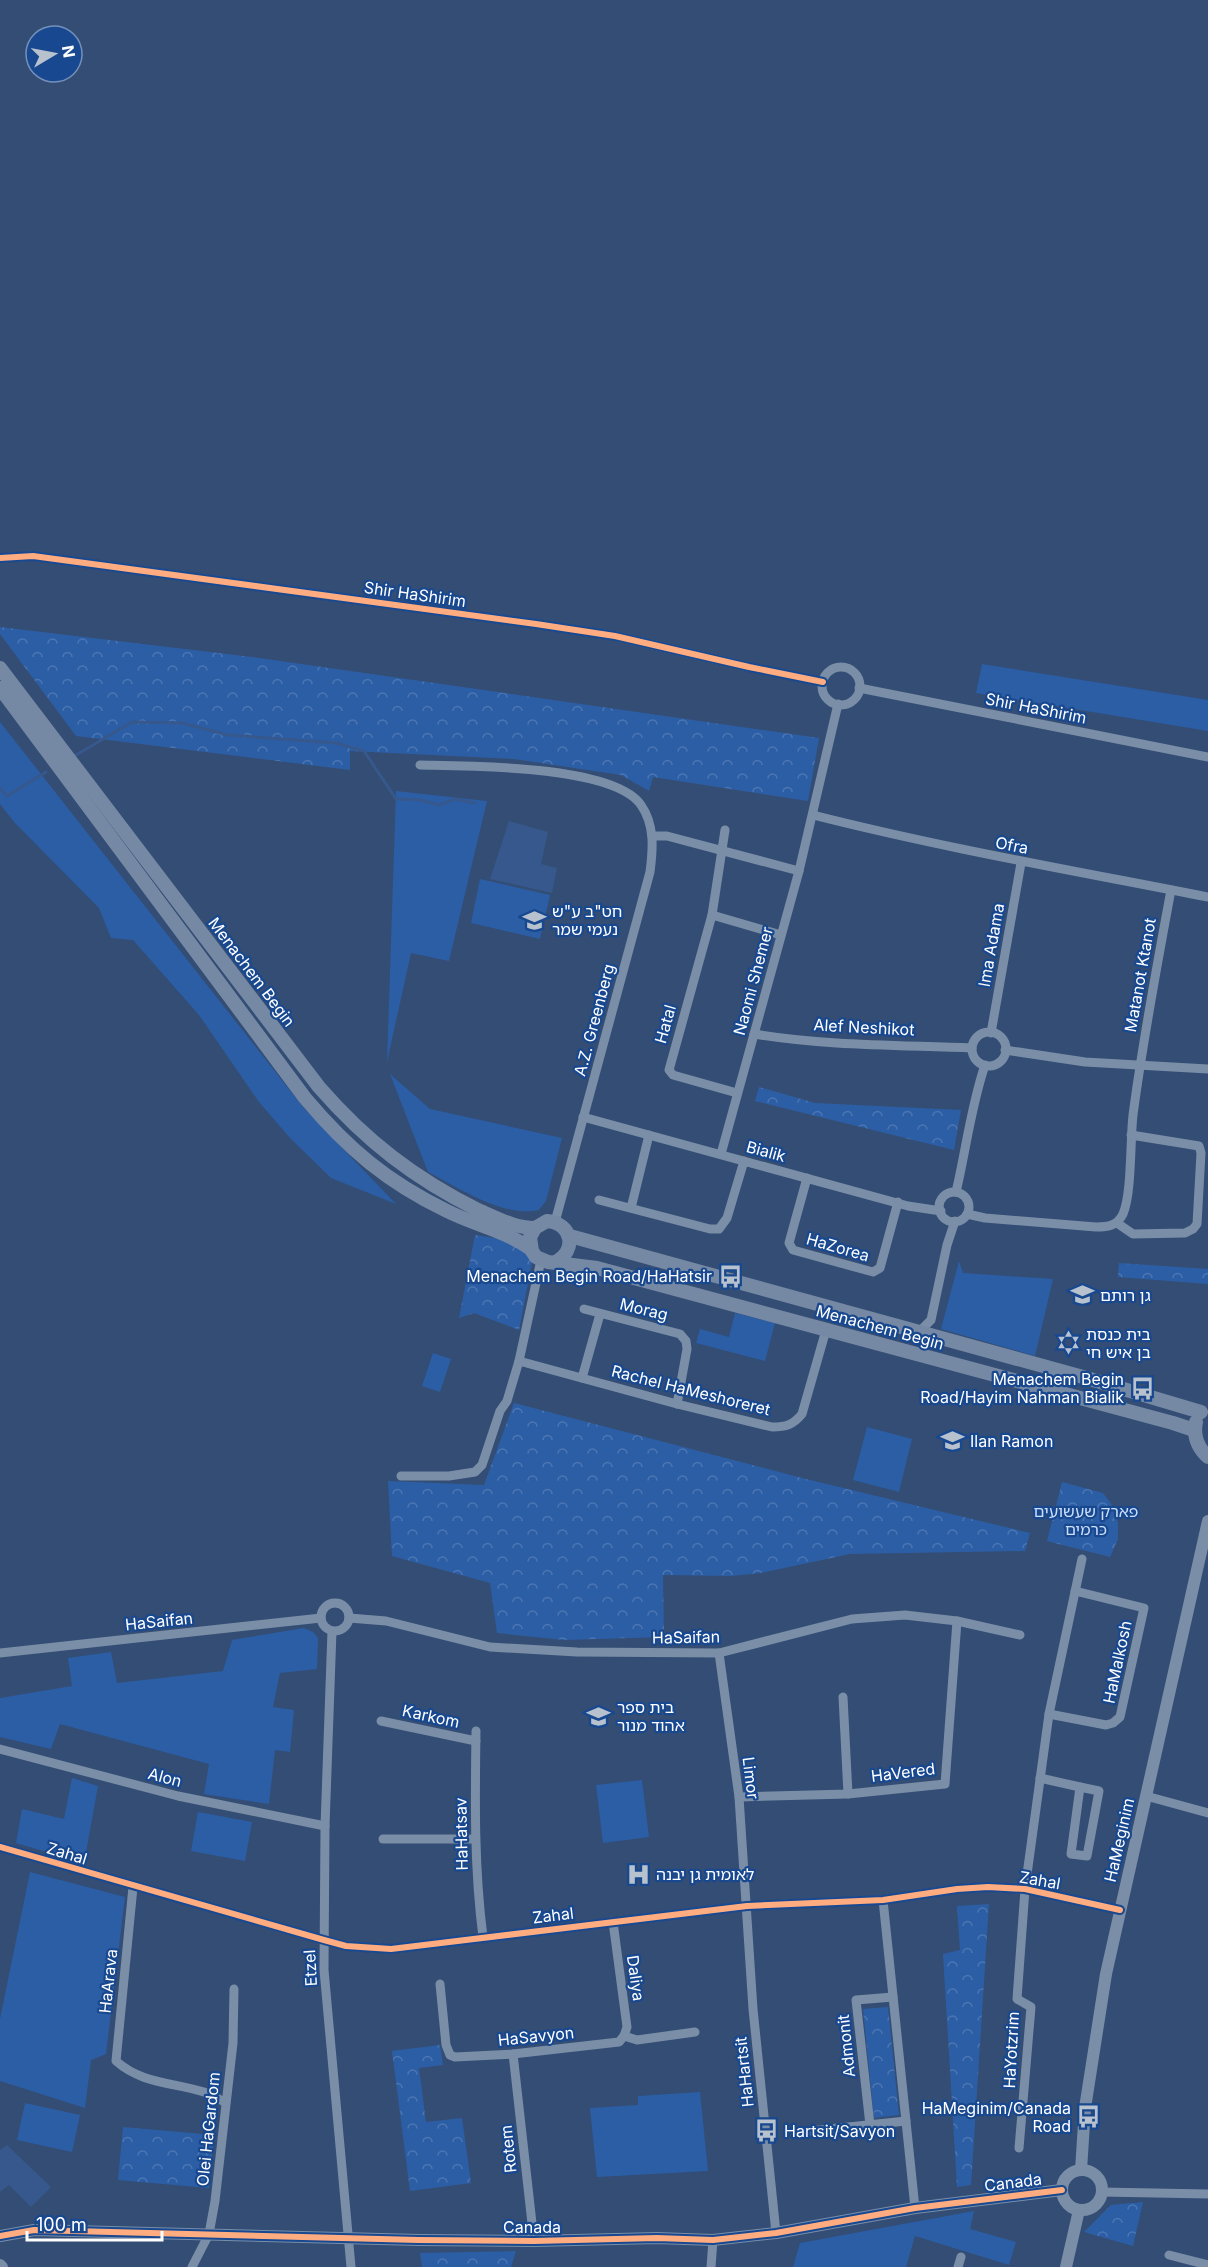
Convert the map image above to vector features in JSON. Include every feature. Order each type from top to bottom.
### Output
[{"type":"main road","name":"Menachem Begin","points":[[0,668],[312,1077],[351,1123],[387,1154],[431,1185],[517,1227],[535,1228]]},
{"type":"main road","name":"Menachem Begin","points":[[0,688],[305,1098],[338,1136],[399,1186],[474,1224],[514,1238],[531,1249]]},
{"type":"main road","points":[[555,1222],[567,1230],[570,1236],[567,1254],[548,1261],[536,1257],[531,1249],[530,1237],[541,1223],[555,1222]]},
{"type":"main road","name":"Menachem Begin","points":[[570,1236],[1205,1409]]},
{"type":"main road","name":"Menachem Begin","points":[[548,1261],[597,1268],[1194,1430]]},
{"type":"main road","points":[[1205,1409],[1194,1430],[1196,1442],[1208,1457]]},
{"type":"street","name":"Shir HaShirim","points":[[0,558],[33,556],[615,636],[823,682]]},
{"type":"street","points":[[833,668],[845,668],[856,675],[859,688],[854,699],[848,703],[838,704],[826,697],[823,682],[833,668]]},
{"type":"street","name":"Shir HaShirim","points":[[859,688],[1208,757]]},
{"type":"street","name":"Naomi Shemer","points":[[721,1154],[799,871],[838,704]]},
{"type":"street","name":"A.Z. Greenberg","points":[[420,765],[517,768],[612,784],[631,794],[642,806],[649,821],[652,854],[648,880],[555,1222]]},
{"type":"street","name":"Ofra","points":[[813,815],[903,838],[1208,897]]},
{"type":"street","name":"Hatal","points":[[725,831],[712,915],[669,1070],[673,1075],[737,1093]]},
{"type":"street","points":[[652,836],[667,836],[799,871]]},
{"type":"street","name":"Ima Adama","points":[[991,1033],[1021,862]]},
{"type":"street","name":"Matanot Ktanot","points":[[1140,1065],[1171,890]]},
{"type":"street","points":[[712,915],[781,935]]},
{"type":"street","points":[[991,1033],[1001,1038],[1005,1050],[998,1064],[985,1065],[976,1061],[972,1048],[977,1037],[991,1033]]},
{"type":"street","name":"Alef Neshikot","points":[[754,1034],[869,1044],[972,1048]]},
{"type":"street","points":[[1005,1050],[1085,1062],[1208,1069]]},
{"type":"street","points":[[956,1192],[979,1083],[985,1065]]},
{"type":"street","points":[[947,1217],[967,1214],[985,1218],[1096,1227],[1110,1227],[1117,1223],[1126,1205],[1131,1135],[1140,1065]]},
{"type":"street","name":"Bialik","points":[[583,1117],[947,1217]]},
{"type":"street","points":[[631,1208],[649,1135]]},
{"type":"street","points":[[1117,1223],[1133,1234],[1185,1233],[1197,1224],[1201,1153],[1199,1146],[1131,1135]]},
{"type":"street","points":[[599,1200],[710,1229],[719,1229],[727,1218],[744,1161]]},
{"type":"street","name":"HaZorea","points":[[807,1178],[789,1243],[793,1250],[873,1272],[880,1269],[898,1202]]},
{"type":"street","points":[[920,1331],[931,1320],[947,1245],[947,1217],[943,1197],[956,1192],[965,1196],[969,1209],[967,1214]]},
{"type":"street","points":[[401,1476],[449,1476],[475,1472],[482,1465],[500,1411],[507,1401],[548,1261]]},
{"type":"street","name":"Morag","points":[[584,1309],[680,1334],[686,1341],[687,1349],[677,1404]]},
{"type":"street","name":"Morag","points":[[582,1378],[600,1314]]},
{"type":"street","points":[[931,1320],[938,1336]]},
{"type":"street","name":"Rachel HaMeshoreret","points":[[519,1361],[677,1404],[772,1427],[786,1427],[796,1422],[802,1414],[826,1330]]},
{"type":"street","name":"HaMeginim","points":[[1081,2170],[1095,2033],[1106,1974],[1208,1521]]},
{"type":"street","points":[[1025,1889],[1048,1714],[1082,1559]]},
{"type":"street","name":"HaMalkosh","points":[[1048,1714],[1106,1725],[1113,1724],[1120,1718],[1141,1626],[1144,1608],[1075,1592]]},
{"type":"street","points":[[334,1603],[343,1605],[349,1618],[343,1630],[332,1631],[323,1626],[321,1618],[325,1607],[334,1603]]},
{"type":"street","name":"HaSaifan","points":[[349,1618],[386,1621],[490,1647],[577,1652],[719,1653],[852,1619],[905,1615],[957,1620],[1020,1635]]},
{"type":"street","name":"HaSaifan","points":[[0,1653],[321,1618]]},
{"type":"street","name":"HaVered","points":[[739,1797],[848,1794],[945,1784],[957,1620]]},
{"type":"street","name":"Etzel","points":[[332,1631],[325,1826],[324,1970],[351,2267]]},
{"type":"street","name":"Limor","points":[[719,1653],[739,1797],[747,1906]]},
{"type":"street","points":[[843,1697],[848,1794]]},
{"type":"street","name":"Karkom","points":[[381,1720],[476,1741]]},
{"type":"street","name":"HaHatsav","points":[[476,1731],[475,1839],[483,1937]]},
{"type":"street","name":"Alon","points":[[0,1749],[178,1796],[325,1826]]},
{"type":"street","points":[[1040,1778],[1098,1791],[1087,1856],[1071,1854],[1080,1787]]},
{"type":"street","points":[[1146,1796],[1208,1813]]},
{"type":"street","points":[[383,1839],[475,1839]]},
{"type":"street","name":"Zahal","points":[[0,1847],[133,1887],[346,1946],[391,1948],[747,1906],[883,1899],[988,1887],[1025,1889],[1120,1910]]},
{"type":"street","name":"HaArava","points":[[133,1887],[116,2061],[129,2072],[150,2080],[204,2092],[225,2102]]},
{"type":"street","name":"HaYotzrim","points":[[1020,2148],[1031,2007],[1017,1999],[1025,1889]]},
{"type":"street","points":[[883,1899],[915,2208]]},
{"type":"street","name":"HaHartsit","points":[[747,1906],[753,2009],[776,2233]]},
{"type":"street","name":"Daliya","points":[[614,1922],[627,2027],[624,2036]]},
{"type":"street","name":"HaSavyon","points":[[440,1984],[446,2045],[450,2055],[460,2058],[619,2042],[624,2036],[637,2040],[695,2032]]},
{"type":"street","name":"Olei HaGardom","points":[[192,2267],[209,2234],[217,2192],[233,2043],[234,1989]]},
{"type":"street","name":"Admonit","points":[[870,2125],[856,2000],[893,1997]]},
{"type":"street","name":"Rotem","points":[[513,2054],[534,2241]]},
{"type":"street","points":[[810,2131],[906,2121]]},
{"type":"street","points":[[1081,2170],[1094,2174],[1098,2179],[1101,2192],[1096,2204],[1085,2210],[1073,2209],[1065,2201],[1062,2190],[1065,2179],[1075,2171],[1081,2170]]},
{"type":"street","name":"Canada","points":[[0,2236],[34,2230],[534,2241],[657,2238],[713,2240],[776,2233],[915,2208],[1062,2190]]},
{"type":"street","points":[[1101,2192],[1208,2194]]},
{"type":"street","points":[[1066,2267],[1079,2210]]},
{"type":"street","points":[[711,2267],[713,2240]]},
{"type":"street","points":[[1169,2255],[1208,2265]]},
{"type":"street","points":[[958,2267],[962,2257]]},
{"type":"green space","points":[[0,627],[252,657],[819,738],[808,801],[653,777],[649,791],[621,775],[514,759],[350,751],[350,770],[76,736],[0,634]]},
{"type":"green space","points":[[982,664],[1208,700],[1208,731],[976,693]]},
{"type":"green space","points":[[0,722],[303,1107],[396,1204],[331,1178],[290,1138],[259,1102],[199,1015],[133,940],[111,938],[99,908],[14,822],[0,804]]},
{"type":"green space","points":[[396,791],[487,801],[449,961],[411,953],[387,1062]]},
{"type":"green space","points":[[480,879],[550,895],[540,939],[471,923]]},
{"type":"green space","points":[[390,1074],[430,1109],[562,1138],[546,1201],[539,1210],[511,1210],[497,1206],[428,1172]]},
{"type":"green space","points":[[759,1087],[815,1103],[961,1110],[954,1150],[755,1101]]},
{"type":"green space","points":[[475,1235],[501,1239],[523,1248],[532,1262],[519,1330],[474,1313],[459,1318]]},
{"type":"green space","points":[[959,1261],[963,1273],[1053,1279],[1035,1356],[941,1329]]},
{"type":"green space","points":[[1119,1263],[1208,1269],[1208,1284],[1118,1277]]},
{"type":"green space","points":[[735,1313],[775,1323],[765,1361],[696,1343],[700,1329],[729,1337]]},
{"type":"green space","points":[[433,1353],[451,1359],[440,1392],[422,1386]]},
{"type":"green space","points":[[514,1403],[806,1479],[1030,1533],[1025,1551],[850,1554],[761,1573],[731,1576],[663,1575],[664,1637],[564,1640],[497,1633],[490,1583],[392,1556],[388,1481],[484,1485]]},
{"type":"green space","points":[[867,1427],[912,1439],[899,1492],[853,1480]]},
{"type":"green space","name":"פארק שעשועים כרמים","points":[[1062,1482],[1103,1493],[1112,1505],[1118,1523],[1118,1539],[1110,1557],[1047,1541]]},
{"type":"green space","points":[[304,1628],[313,1632],[318,1638],[317,1669],[280,1673],[273,1707],[294,1710],[290,1752],[275,1750],[269,1804],[204,1794],[209,1764],[60,1724],[51,1749],[0,1737],[0,1698],[72,1686],[68,1658],[111,1652],[117,1683],[223,1671],[232,1640]]},
{"type":"green space","points":[[72,1778],[98,1786],[84,1863],[16,1843],[22,1809],[64,1819]]},
{"type":"green space","points":[[642,1780],[649,1837],[603,1843],[596,1785]]},
{"type":"green space","points":[[198,1812],[252,1822],[245,1861],[191,1851]]},
{"type":"green space","points":[[30,1872],[125,1897],[106,2054],[91,2060],[85,2108],[0,2081],[0,2019]]},
{"type":"green space","points":[[989,1904],[971,2185],[957,2187],[943,1954],[960,1950],[957,1906]]},
{"type":"green space","points":[[888,2007],[899,2115],[874,2118],[863,2009]]},
{"type":"green space","points":[[440,2045],[443,2065],[419,2068],[426,2122],[462,2118],[471,2183],[410,2191],[392,2051]]},
{"type":"green space","points":[[700,2092],[708,2171],[597,2177],[590,2108],[638,2105],[638,2096]]},
{"type":"green space","points":[[25,2103],[80,2115],[72,2152],[17,2140]]},
{"type":"green space","points":[[123,2127],[214,2135],[209,2188],[118,2180]]},
{"type":"green space","points":[[1143,2202],[1133,2246],[1084,2232],[1111,2205]]},
{"type":"green space","points":[[974,2211],[970,2229],[1016,2242],[1009,2265],[915,2236],[906,2267],[793,2267],[800,2243]]},
{"type":"green space","points":[[516,2251],[511,2267],[422,2267],[420,2253]]},
{"type":"shaded area","points":[[509,821],[548,832],[541,864],[557,868],[552,893],[490,879]]},
{"type":"shaded area","points":[[7,2145],[51,2187],[31,2207],[9,2185],[0,2192],[0,2150]]},
{"type":"waterway","points":[[76,755],[132,722],[182,723],[228,735],[336,743],[364,751],[396,799],[421,800],[439,805],[455,799],[475,803]]},
{"type":"waterway","points":[[0,788],[7,796],[46,772]]},
{"type":"cycle path","points":[[0,558],[33,556],[536,624],[615,636],[823,682]]},
{"type":"cycle path","points":[[0,1847],[346,1946],[391,1949],[747,1906],[883,1900],[957,1889],[988,1887],[1025,1889],[1120,1910]]},
{"type":"cycle path","points":[[0,2236],[34,2230],[419,2240],[534,2241],[657,2238],[713,2240],[776,2233],[915,2208],[1062,2190]]},
{"type":"place","name":"חט\"ב ע\"ש נעמי שמר","points":[[534,920]]},
{"type":"place","name":"Menachem Begin Road/HaHatsir","points":[[730,1276]]},
{"type":"place","name":"גן רותם","points":[[1082,1295]]},
{"type":"place","name":"בית כנסת בן איש חי","points":[[1068,1343]]},
{"type":"place","name":"Menachem Begin Road/Hayim Nahman Bialik","points":[[1142,1388]]},
{"type":"place","name":"Ilan Ramon","points":[[952,1441]]},
{"type":"place","name":"בית ספר אהוד מנור","points":[[599,1716]]},
{"type":"place","name":"לאומית גן יבנה","points":[[638,1874]]},
{"type":"place","name":"HaMeginim/Canada Road","points":[[1089,2117]]},
{"type":"place","name":"Hartsit/Savyon","points":[[766,2131]]}]
